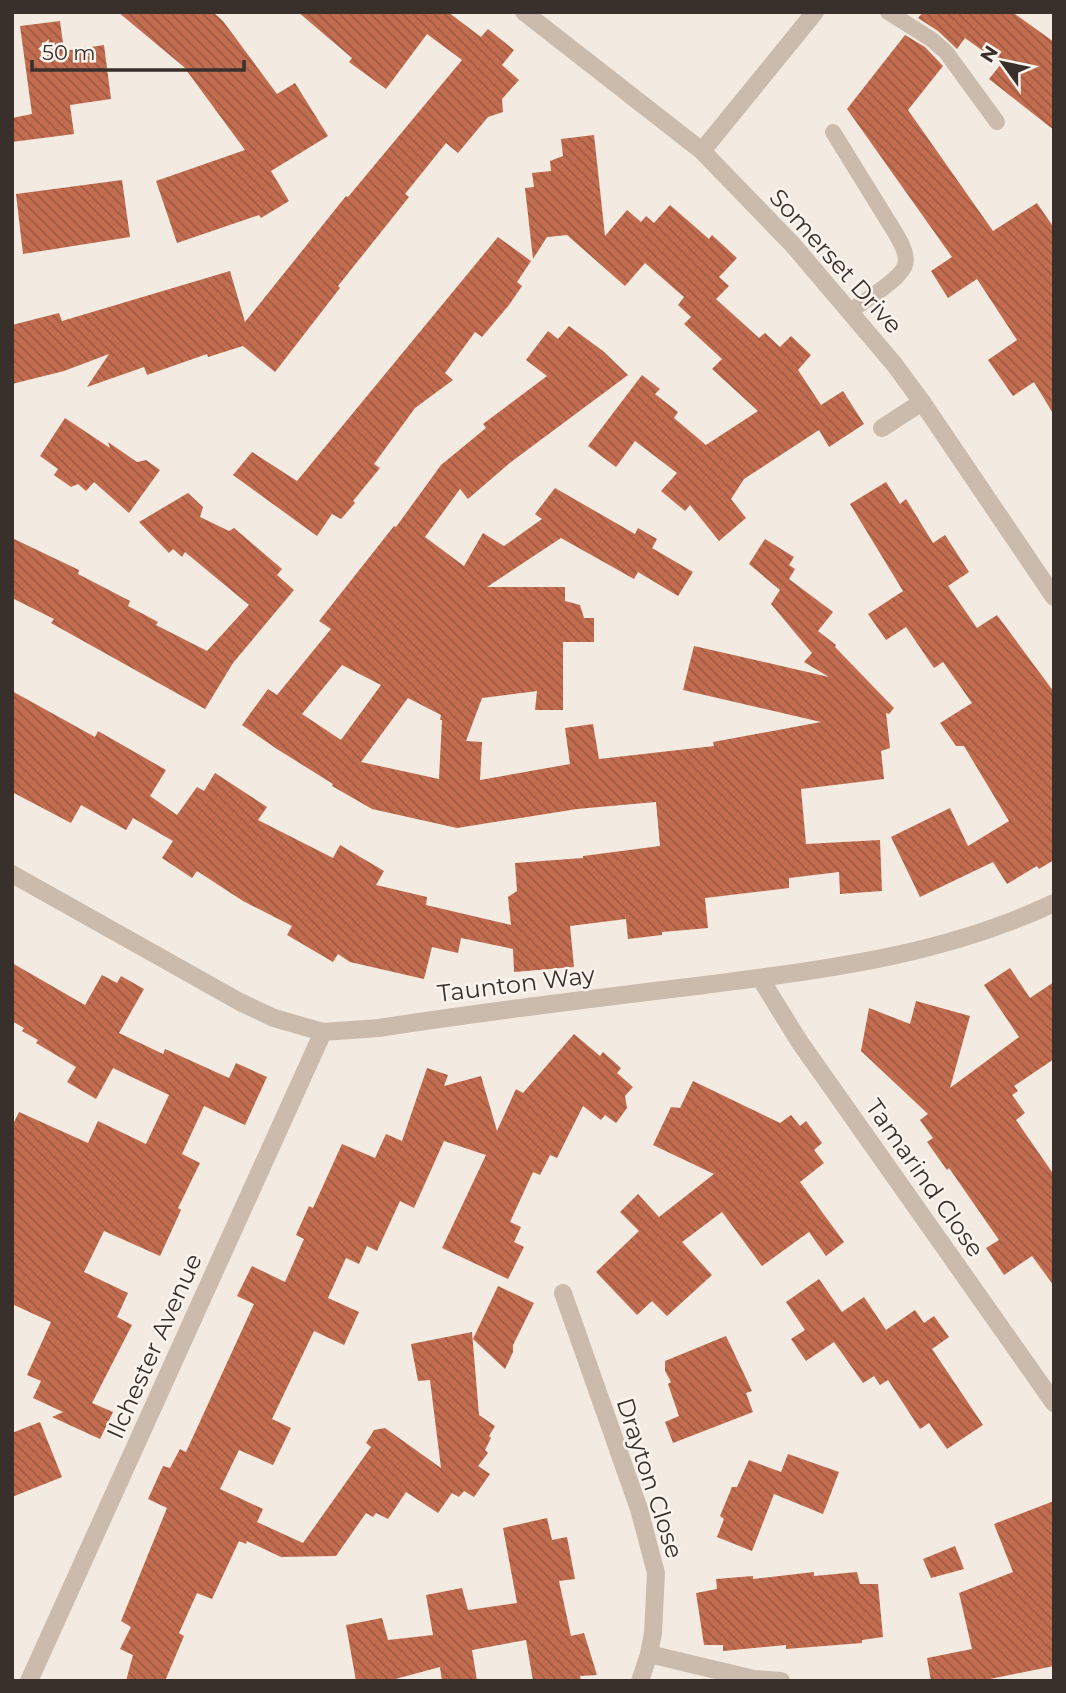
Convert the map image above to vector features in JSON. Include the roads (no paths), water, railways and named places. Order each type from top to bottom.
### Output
[{"type":"street","name":"Somerset Drive","points":[[524,12],[702,151],[793,245],[922,402],[1054,597]]},
{"type":"street","points":[[702,151],[815,12]]},
{"type":"street","points":[[882,428],[922,402]]},
{"type":"street","name":"Taunton Way","points":[[12,874],[240,1002],[274,1018],[323,1032],[379,1028],[760,978],[913,953],[1023,917],[1054,903]]},
{"type":"street","name":"Tamarind Close","points":[[760,978],[806,1052],[1054,1403]]},
{"type":"street","name":"Ilchester Avenue","points":[[29,1681],[323,1032]]},
{"type":"street","name":"Drayton Close","points":[[563,1293],[650,1547],[656,1573],[656,1600],[649,1654],[639,1681]]},
{"type":"street","points":[[649,1654],[754,1679],[781,1681]]},
{"type":"lane","points":[[888,12],[946,52],[997,122]]},
{"type":"lane","points":[[833,132],[896,234],[905,255],[905,267],[901,272],[850,312]]}]
